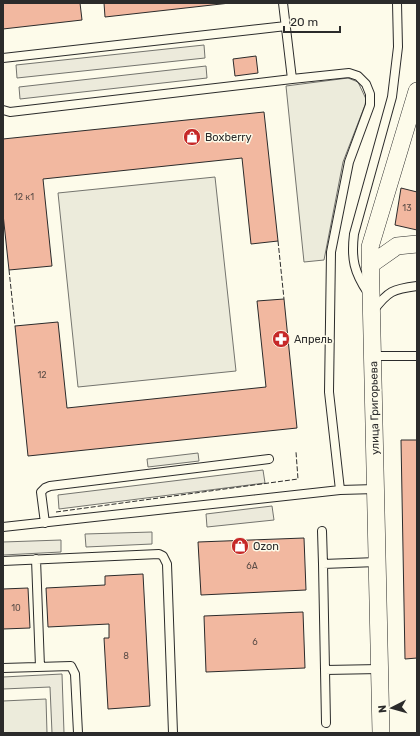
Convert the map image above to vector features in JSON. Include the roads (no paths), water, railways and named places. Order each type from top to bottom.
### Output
[{"type":"street","name":"улица Григорьева","points":[[381,733],[370,247],[417,91]]},
{"type":"street","points":[[370,265],[397,246],[417,244]]},
{"type":"lane","points":[[284,3],[292,79]]},
{"type":"lane","points":[[397,3],[398,47],[392,97],[354,234],[352,250],[358,279],[371,305],[396,289],[417,286]]},
{"type":"lane","points":[[3,58],[286,26]]},
{"type":"lane","points":[[3,110],[10,112],[349,73],[358,76],[366,84],[370,94],[370,105],[349,162],[331,252],[329,392],[340,490]]},
{"type":"lane","points":[[372,356],[417,356]]},
{"type":"lane","points":[[44,523],[41,492],[50,486],[268,460]]},
{"type":"lane","points":[[3,527],[340,490],[376,490]]},
{"type":"lane","points":[[322,531],[326,723]]},
{"type":"lane","points":[[3,561],[159,554],[163,556],[167,564],[173,733]]},
{"type":"lane","points":[[36,559],[40,667]]},
{"type":"lane","points":[[323,564],[377,562]]},
{"type":"lane","points":[[3,668],[71,666],[74,670],[78,733]]},
{"type":"lane","points":[[325,670],[380,669]]},
{"type":"place","name":"Boxberry","points":[[192,137]]},
{"type":"place","name":"Апрель","points":[[281,339]]},
{"type":"place","name":"Ozon","points":[[240,546]]}]
